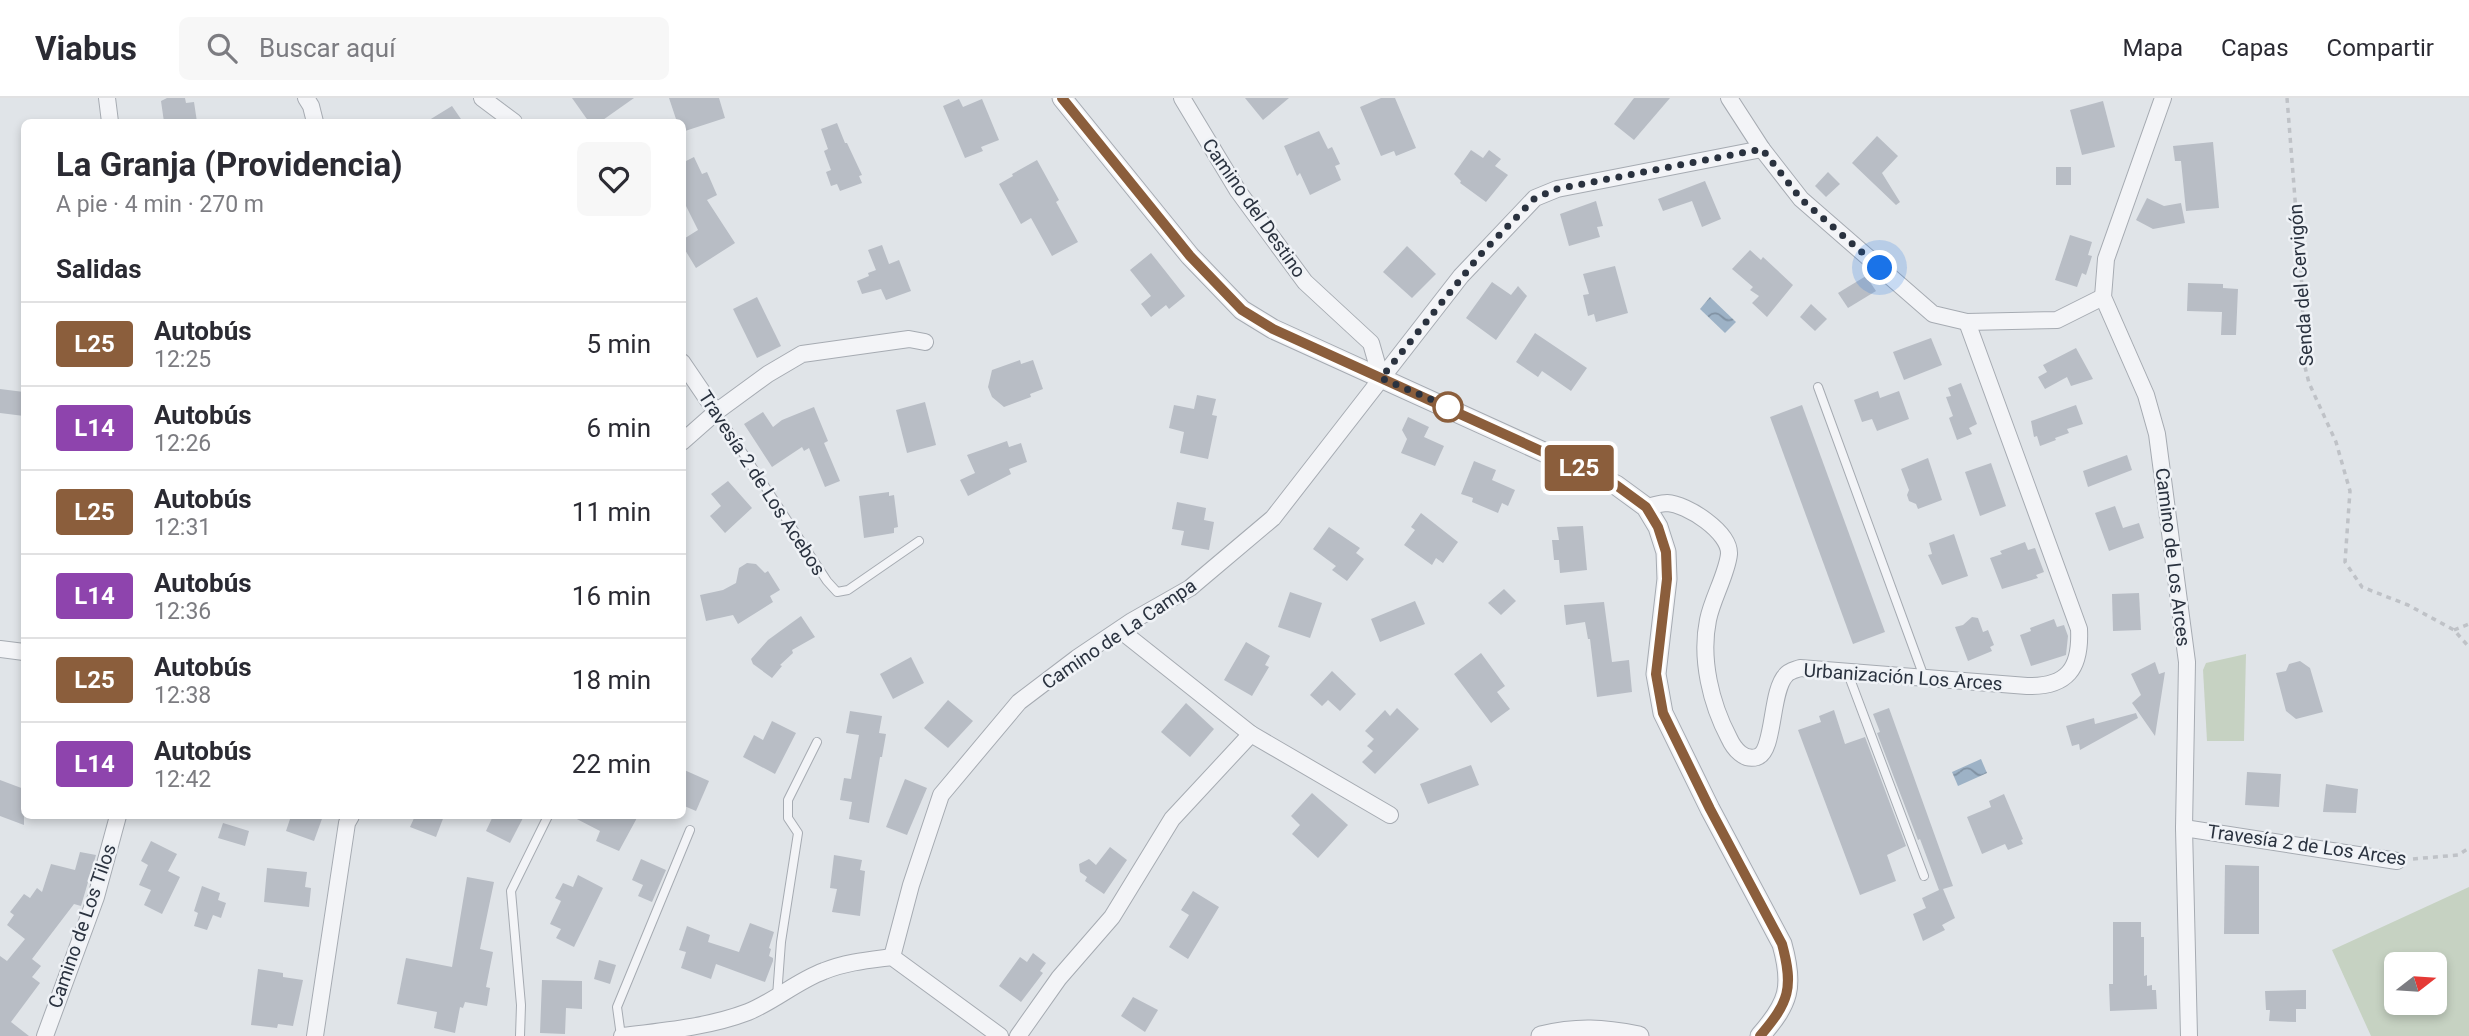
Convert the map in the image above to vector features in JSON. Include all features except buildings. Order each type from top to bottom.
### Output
[{"type":"street","points":[[107,98],[110,119]]},
{"type":"street","points":[[306,98],[312,106],[314,119]]},
{"type":"street","points":[[482,98],[510,119]]},
{"type":"street","points":[[1062,98],[1190,256],[1242,310],[1273,329],[1616,485],[1646,507],[1658,527],[1666,552],[1667,579],[1656,674],[1663,713],[1710,809],[1782,944],[1788,968],[1788,992],[1779,1014],[1760,1036]]},
{"type":"street","name":"Camino del Destino","points":[[1182,98],[1238,191],[1305,282],[1371,343],[1381,378]]},
{"type":"street","points":[[1729,98],[1762,149],[1801,199],[1933,314],[1967,322],[2057,320],[2102,297],[2106,259],[2163,98]]},
{"type":"street","name":"Camino de La Campa","points":[[892,957],[911,885],[941,795],[1019,702],[1077,658],[1190,588],[1273,518],[1461,276],[1535,198],[1557,189],[1762,149]]},
{"type":"street","name":"Camino de Los Arces","points":[[2102,297],[2146,395],[2157,434],[2187,662],[2184,828],[2189,1036]]},
{"type":"street","name":"Urbanización Los Arces","points":[[1646,507],[1666,503],[1684,507],[1704,519],[1727,542],[1729,554],[1707,621],[1706,653],[1710,688],[1725,730],[1739,753],[1748,757],[1759,757],[1766,750],[1776,696],[1787,673],[1800,668],[2047,686],[2060,680],[2070,672],[2077,660],[2079,629],[1967,322]]},
{"type":"street","points":[[686,438],[716,412],[768,374],[802,354],[909,339],[925,342]]},
{"type":"street","name":"Travesía 2 de Los Acebos","points":[[686,368],[716,412]]},
{"type":"street","points":[[1120,630],[1251,734],[1390,815]]},
{"type":"street","points":[[0,649],[21,652]]},
{"type":"street","points":[[1018,1036],[1059,978],[1111,917],[1172,819],[1251,734]]},
{"type":"street","name":"Camino de Los Tilos","points":[[45,1036],[96,897],[117,819]]},
{"type":"street","points":[[315,1036],[349,819]]},
{"type":"street","name":"Travesía 2 de Los Arces","points":[[2184,828],[2397,861]]},
{"type":"street","points":[[621,1036],[726,1019],[750,1011],[824,971],[854,962],[892,957],[1000,1036]]},
{"type":"street","points":[[1541,1036],[1569,1029],[1605,1029],[1639,1036]]},
{"type":"lane","points":[[1818,387],[1924,677]]},
{"type":"lane","name":"Travesía 2 de Los Acebos","points":[[716,412],[827,581],[837,592],[848,590],[919,541]]},
{"type":"lane","points":[[1847,671],[1924,876]]},
{"type":"lane","points":[[778,996],[781,942],[798,832],[788,818],[788,800],[817,742]]},
{"type":"lane","points":[[520,1036],[521,1005],[511,891],[547,819]]},
{"type":"lane","points":[[621,1036],[617,1007],[690,830]]},
{"type":"path","name":"Senda del Cervigón","points":[[2287,100],[2303,300],[2301,351],[2309,383],[2336,442],[2350,491],[2345,562],[2362,587],[2408,605],[2454,630],[2469,647]]},
{"type":"path","points":[[2454,630],[2469,624]]},
{"type":"path","name":"Travesía 2 de Los Arces","points":[[2397,861],[2458,855],[2469,848]]},
{"type":"green space","points":[[2246,654],[2244,741],[2207,741],[2203,670],[2206,663]]},
{"type":"green space","points":[[2469,887],[2469,1036],[2371,1036],[2332,950]]},
{"type":"water","points":[[1710,297],[1736,322],[1725,333],[1700,309]]},
{"type":"water","points":[[1981,759],[1987,773],[1958,786],[1952,772]]},
{"type":"bus line","name":"L25","points":[[1062,98],[1190,256],[1242,310],[1273,329],[1616,485],[1646,507],[1658,527],[1666,552],[1667,579],[1656,674],[1663,713],[1710,809],[1782,944],[1788,968],[1788,992],[1779,1014],[1760,1036]]},
{"type":"route","points":[[1448,407],[1451,408],[1381,378],[1480,255],[1535,198],[1557,189],[1762,149],[1801,199],[1880,268]]}]
